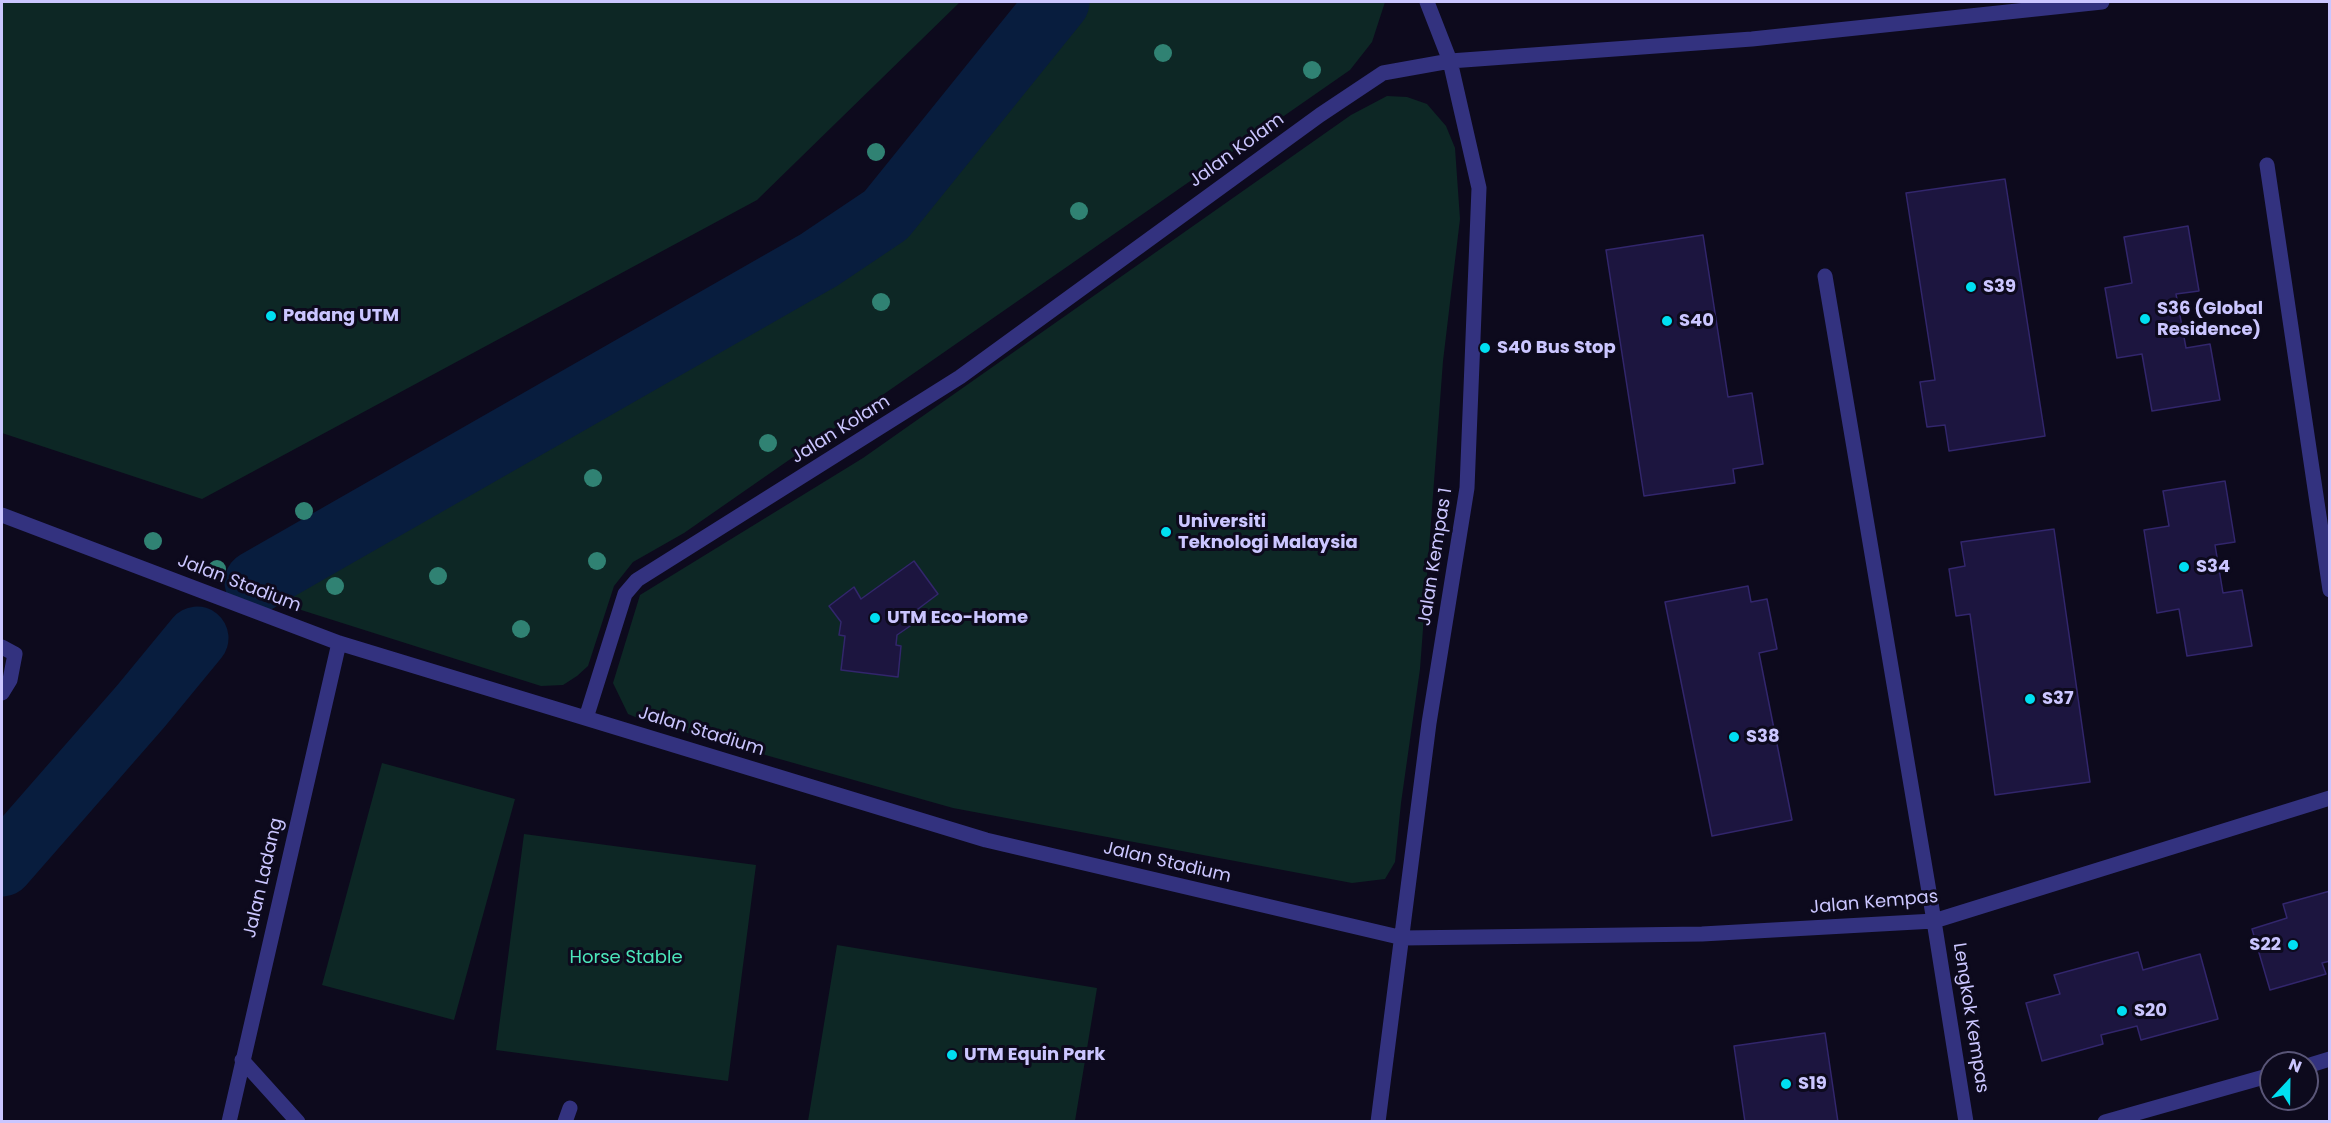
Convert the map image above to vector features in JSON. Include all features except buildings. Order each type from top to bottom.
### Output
[{"type":"street","name":"Jalan Kempas 1","points":[[1378,1122],[1430,723],[1467,488],[1479,188],[1450,61],[1427,2]]},
{"type":"street","name":"Jalan Kolam","points":[[586,718],[625,594],[637,580],[960,377],[1320,115],[1383,73],[1450,61],[1752,39],[2102,2]]},
{"type":"street","points":[[2267,165],[2330,590]]},
{"type":"street","name":"Lengkok Kempas","points":[[1825,276],[1935,921],[1966,1122]]},
{"type":"street","name":"Jalan Stadium","points":[[2,515],[339,643],[986,840],[1403,939]]},
{"type":"street","name":"Jalan Ladang","points":[[229,1122],[339,643]]},
{"type":"street","points":[[2,647],[15,654],[10,680],[2,693]]},
{"type":"street","name":"Jalan Kempas","points":[[1403,939],[1702,934],[1935,921],[2330,798]]},
{"type":"street","points":[[242,1060],[298,1122]]},
{"type":"street","points":[[2105,1122],[2259,1079]]},
{"type":"green space","name":"Padang UTM","points":[[2,2],[960,2],[757,200],[202,499],[2,433]]},
{"type":"green space","points":[[1077,2],[1385,2],[1372,42],[1350,70],[684,533],[633,562],[614,586],[588,666],[563,685],[541,686],[257,596],[582,413],[902,221]]},
{"type":"green space","points":[[1387,96],[1407,97],[1427,104],[1446,126],[1455,148],[1460,219],[1443,361],[1420,669],[1395,862],[1385,879],[1352,883],[953,808],[645,721],[628,714],[613,683],[640,595],[863,458],[1351,115]]},
{"type":"green space","points":[[382,763],[515,799],[454,1020],[322,985]]},
{"type":"green space","name":"Horse Stable","points":[[524,834],[756,865],[728,1081],[496,1050]]},
{"type":"green space","name":"UTM Equin Park","points":[[837,945],[1097,988],[1075,1121],[808,1121]]},
{"type":"waterway","points":[[256,582],[819,260],[886,215],[1058,2]]},
{"type":"waterway","points":[[2,865],[141,706],[197,638]]},
{"type":"place","name":"S39","points":[[1971,287]]},
{"type":"place","name":"Padang UTM","points":[[271,316]]},
{"type":"place","name":"S36 (Global Residence)","points":[[2145,319]]},
{"type":"place","name":"S40","points":[[1667,321]]},
{"type":"place","name":"S40 Bus Stop","points":[[1485,348]]},
{"type":"place","name":"Universiti Teknologi Malaysia","points":[[1166,532]]},
{"type":"place","name":"S34","points":[[2184,567]]},
{"type":"place","name":"UTM Eco-Home","points":[[875,618]]},
{"type":"place","name":"S37","points":[[2030,699]]},
{"type":"place","name":"S38","points":[[1734,737]]},
{"type":"place","name":"S22","points":[[2293,945]]},
{"type":"place","name":"S20","points":[[2122,1011]]},
{"type":"place","name":"UTM Equin Park","points":[[952,1055]]},
{"type":"place","name":"S19","points":[[1786,1084]]}]
